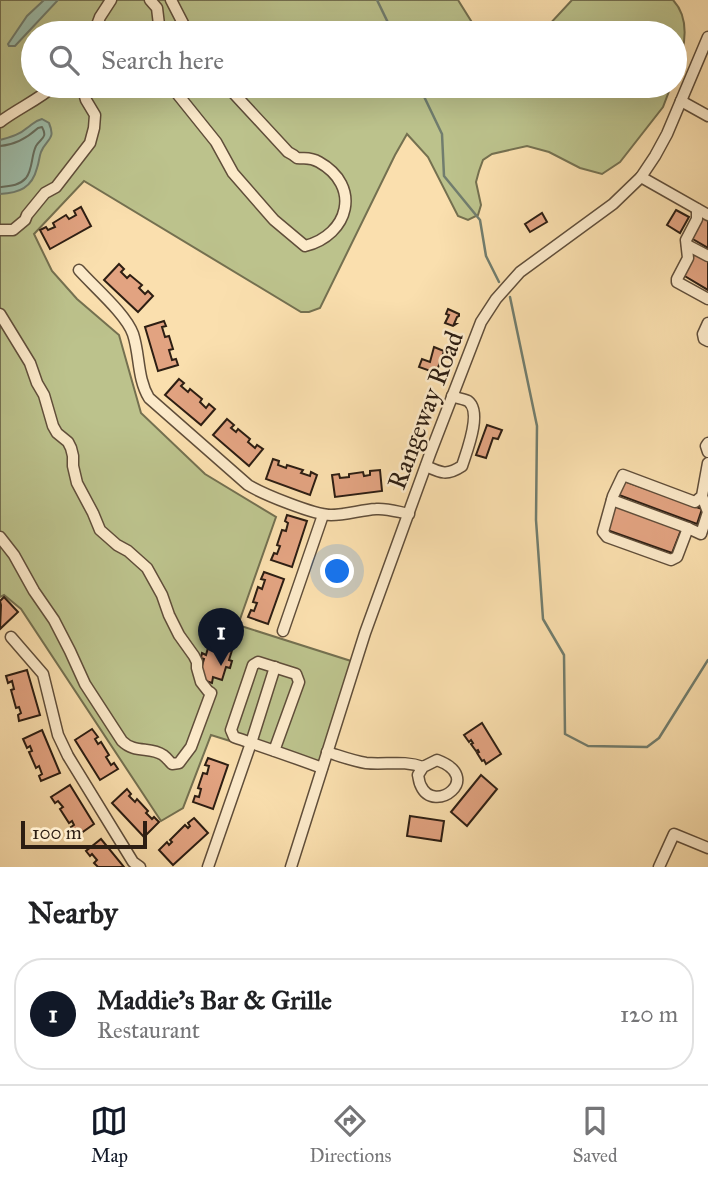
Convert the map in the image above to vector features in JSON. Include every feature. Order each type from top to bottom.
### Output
[{"type":"street","points":[[98,21],[111,0]]},
{"type":"street","points":[[150,0],[157,8],[159,21]]},
{"type":"street","points":[[171,0],[182,21]]},
{"type":"street","name":"Rangeway Road","points":[[687,87],[708,37]]},
{"type":"street","points":[[0,122],[38,98]]},
{"type":"street","points":[[0,230],[13,230],[25,220],[45,193],[56,187],[90,144],[95,115],[85,98]]},
{"type":"street","points":[[181,98],[216,142],[233,173],[274,220],[305,246],[314,244],[338,225],[344,213],[346,192],[341,181],[320,162],[307,157],[297,158],[288,152],[238,98]]},
{"type":"street","name":"Rangeway Road","points":[[291,867],[365,633],[481,321],[503,289],[530,264],[624,195],[641,177],[662,144],[682,98]]},
{"type":"street","points":[[681,101],[708,116]]},
{"type":"street","points":[[641,177],[708,215]]},
{"type":"street","points":[[697,209],[697,219],[686,240],[688,258],[677,282],[708,299]]},
{"type":"street","points":[[687,245],[708,257]]},
{"type":"street","points":[[79,271],[130,328],[142,386],[149,398],[248,485],[323,515],[375,509],[409,514]]},
{"type":"street","points":[[0,314],[30,363],[47,402],[53,426],[71,448],[77,483],[100,530],[147,568],[179,635],[197,662],[201,682],[211,693],[191,747],[179,763],[172,764],[162,754],[136,750],[122,741],[85,684],[58,626],[0,537]]},
{"type":"street","points":[[708,323],[704,334],[704,339],[708,341]]},
{"type":"street","points":[[426,466],[440,472],[452,472],[462,467],[475,418],[468,401],[452,396]]},
{"type":"street","points":[[708,443],[708,452]]},
{"type":"street","points":[[612,500],[701,534],[708,512],[702,496],[708,463]]},
{"type":"street","points":[[688,528],[677,557],[671,560],[607,537],[603,532],[622,475],[695,502],[702,496]]},
{"type":"street","points":[[283,631],[323,515]]},
{"type":"street","points":[[11,637],[43,674],[58,735],[68,755],[133,862],[141,867]]},
{"type":"street","points":[[274,751],[299,682],[296,674],[258,662],[253,665],[231,730],[234,737],[322,768]]},
{"type":"street","points":[[208,867],[275,667]]},
{"type":"street","points":[[327,752],[364,762],[403,762],[423,767]]},
{"type":"street","points":[[659,867],[674,834],[708,848]]},
{"type":"green space","points":[[0,0],[458,0],[471,21],[21,21],[21,98],[666,98],[663,107],[620,162],[602,174],[527,146],[492,154],[483,160],[476,182],[481,205],[478,215],[468,220],[458,216],[428,157],[407,134],[320,308],[309,312],[301,312],[84,181],[34,234],[52,271],[77,299],[119,335],[141,413],[205,474],[276,517],[238,625],[351,661],[319,769],[211,735],[183,808],[161,821],[21,609],[4,595],[0,597]]},
{"type":"green space","points":[[572,0],[673,0],[683,21],[553,21]]},
{"type":"water","points":[[44,0],[58,0],[38,21],[24,21]]},
{"type":"water","points":[[21,25],[21,40],[15,46],[8,44]]},
{"type":"water","points":[[42,119],[49,123],[51,136],[41,152],[35,175],[28,185],[19,191],[0,194],[0,140],[18,134]]},
{"type":"building","points":[[81,207],[91,226],[50,249],[40,230],[55,227],[53,223],[66,215],[69,219],[76,215],[74,211]]},
{"type":"building","points":[[676,210],[689,217],[680,233],[667,225]]},
{"type":"building","points":[[542,213],[547,222],[530,232],[525,224]]},
{"type":"building","points":[[703,216],[708,219],[708,248],[691,238]]},
{"type":"building","points":[[695,253],[708,261],[708,290],[683,275]]},
{"type":"building","points":[[119,264],[124,269],[121,272],[127,278],[130,275],[142,285],[139,288],[145,294],[148,291],[153,296],[138,312],[104,280]]},
{"type":"building","points":[[448,309],[459,314],[453,326],[445,323],[449,315],[446,314]]},
{"type":"building","points":[[164,321],[166,326],[162,327],[165,337],[169,336],[173,349],[169,350],[172,360],[176,359],[178,365],[158,371],[145,327]]},
{"type":"building","points":[[434,347],[444,351],[436,373],[419,367],[422,359],[430,362]]},
{"type":"building","points":[[179,379],[184,383],[181,386],[188,392],[190,389],[202,399],[200,402],[206,408],[209,404],[215,409],[201,425],[165,395]]},
{"type":"building","points":[[227,419],[234,425],[231,428],[236,432],[238,429],[250,439],[248,442],[255,448],[257,445],[263,449],[249,466],[213,435]]},
{"type":"building","points":[[487,425],[502,430],[498,439],[493,438],[486,458],[476,455]]},
{"type":"building","points":[[273,459],[286,468],[287,465],[303,470],[301,473],[310,476],[311,472],[317,475],[310,495],[266,479]]},
{"type":"building","points":[[380,470],[382,491],[335,497],[332,475],[339,474],[340,478],[363,472],[364,476],[370,475],[370,471]]},
{"type":"building","points":[[624,481],[702,509],[697,524],[619,495]]},
{"type":"building","points":[[615,506],[681,530],[672,553],[607,530]]},
{"type":"building","points":[[287,515],[307,521],[292,567],[271,560],[280,546],[277,545],[282,530],[286,531]]},
{"type":"building","points":[[264,572],[284,579],[268,624],[248,617],[257,603],[253,602],[258,587],[262,589],[265,580],[261,579]]},
{"type":"building","points":[[4,597],[18,612],[0,629],[0,601]]},
{"type":"building","points":[[211,637],[226,641],[225,644],[233,647],[229,660],[232,661],[230,668],[226,667],[222,680],[213,677],[212,683],[203,680],[200,673],[204,659],[201,658],[202,653],[206,655]]},
{"type":"building","points":[[27,670],[40,715],[19,721],[18,715],[21,713],[19,707],[16,708],[11,690],[14,689],[12,681],[8,683],[6,676]]},
{"type":"building","points":[[482,723],[501,754],[486,764],[471,744],[471,740],[469,742],[464,735]]},
{"type":"building","points":[[92,729],[98,737],[95,739],[98,744],[101,742],[109,755],[106,757],[111,765],[114,763],[118,769],[100,780],[75,740]]},
{"type":"building","points":[[42,730],[60,773],[41,781],[39,766],[36,768],[29,752],[32,751],[30,746],[27,748],[23,739]]},
{"type":"building","points":[[208,758],[228,765],[213,809],[193,802],[195,796],[199,797],[201,789],[198,788],[203,773],[207,774],[209,766],[205,765]]},
{"type":"building","points":[[481,775],[497,789],[467,826],[451,812]]},
{"type":"building","points":[[70,785],[94,824],[77,836],[71,827],[74,825],[72,821],[69,823],[60,809],[63,807],[51,797]]},
{"type":"building","points":[[127,789],[131,794],[129,796],[135,802],[137,799],[148,811],[146,813],[159,822],[144,837],[112,803]]},
{"type":"building","points":[[410,816],[444,821],[441,841],[407,836]]},
{"type":"building","points":[[194,818],[208,833],[173,865],[159,850],[167,842],[169,845],[172,842],[170,840],[185,825],[188,828],[188,823]]},
{"type":"building","points":[[101,839],[124,867],[98,867],[94,863],[97,860],[86,851]]},
{"type":"waterway","points":[[377,0],[387,21]]},
{"type":"waterway","points":[[425,98],[442,134],[444,176],[480,220],[486,256],[499,282]]},
{"type":"waterway","points":[[510,297],[537,426],[536,520],[543,619],[564,655],[565,734],[588,746],[647,747],[659,738],[708,660]]},
{"type":"place","name":"Maddie's Bar & Grille","points":[[221,666]]}]
